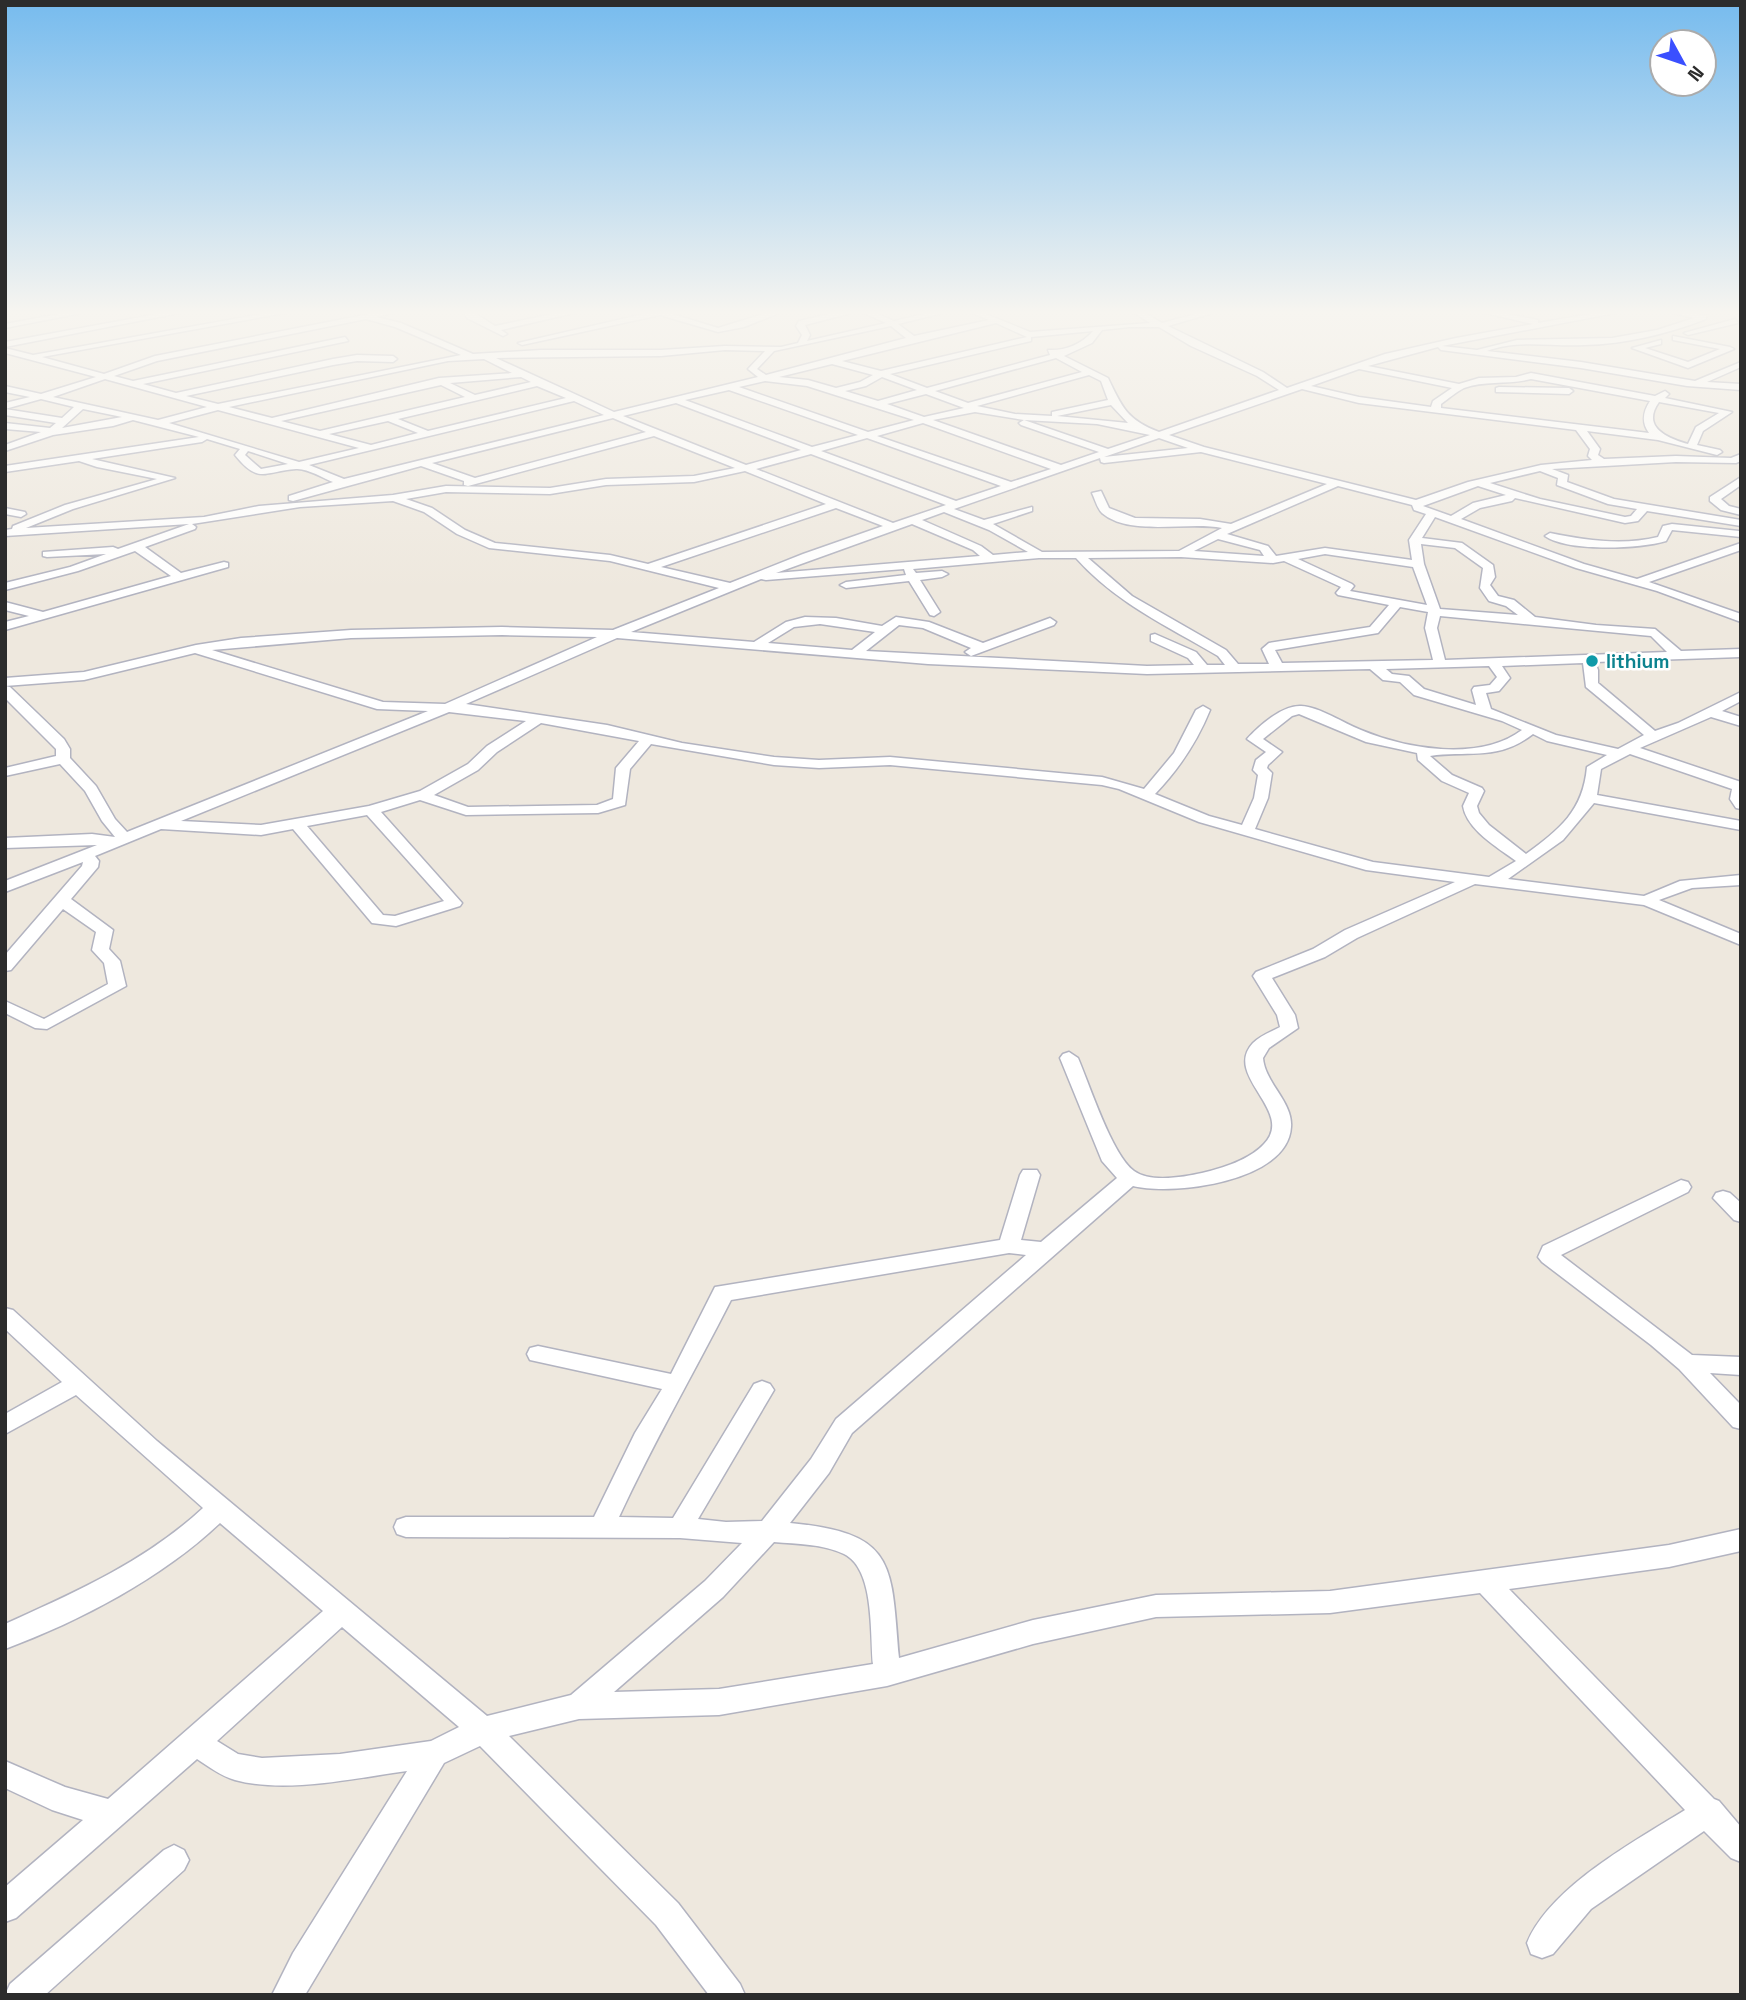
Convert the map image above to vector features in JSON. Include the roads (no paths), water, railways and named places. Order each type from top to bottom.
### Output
[{"type":"street","points":[[5,409],[22,403]]},
{"type":"street","points":[[5,409],[47,403]]},
{"type":"street","points":[[79,403],[162,422],[428,510],[461,532],[493,546],[610,558],[731,587]]},
{"type":"street","points":[[210,403],[368,447]]},
{"type":"street","points":[[162,422],[234,403]]},
{"type":"street","points":[[272,420],[347,403]]},
{"type":"street","points":[[320,433],[447,403]]},
{"type":"street","points":[[246,448],[240,455],[257,472],[269,472],[554,403]]},
{"type":"street","points":[[589,403],[892,526]]},
{"type":"street","points":[[249,512],[344,482],[669,403]]},
{"type":"street","points":[[685,403],[948,506],[1018,539],[1039,555]]},
{"type":"street","points":[[776,403],[1011,486]]},
{"type":"street","points":[[960,403],[1107,452]]},
{"type":"street","points":[[446,489],[550,491],[606,482],[694,479],[747,468],[983,403]]},
{"type":"street","points":[[1046,419],[1071,409],[1105,403]]},
{"type":"street","points":[[1114,403],[1137,426]]},
{"type":"street","points":[[5,887],[449,707],[615,634],[752,578],[910,519],[1250,403]]},
{"type":"street","points":[[1383,403],[1581,430],[1658,437],[1740,458]]},
{"type":"street","points":[[1436,403],[1436,410]]},
{"type":"street","points":[[1653,403],[1647,422],[1658,437]]},
{"type":"street","points":[[1658,403],[1713,407],[1727,412],[1700,428],[1692,446]]},
{"type":"street","points":[[5,425],[51,431],[83,404]]},
{"type":"street","points":[[878,404],[1062,468]]},
{"type":"street","points":[[5,409],[19,414],[64,421]]},
{"type":"street","points":[[5,425],[19,414]]},
{"type":"street","points":[[1000,415],[1137,426],[1201,449],[1417,503],[1480,483],[1571,463],[1676,459],[1733,461],[1740,458]]},
{"type":"street","points":[[5,448],[51,431],[113,423],[135,416]]},
{"type":"street","points":[[501,416],[547,434]]},
{"type":"street","points":[[389,418],[427,434]]},
{"type":"street","points":[[1581,430],[1595,449],[1593,456],[1603,463]]},
{"type":"street","points":[[5,533],[204,520],[300,504],[393,498],[446,489],[657,432]]},
{"type":"street","points":[[5,469],[209,438]]},
{"type":"street","points":[[5,440],[25,441]]},
{"type":"street","points":[[1080,462],[1201,449]]},
{"type":"street","points":[[5,457],[38,465]]},
{"type":"street","points":[[5,533],[50,514],[170,478],[97,464],[80,457]]},
{"type":"street","points":[[425,464],[474,481]]},
{"type":"street","points":[[1540,468],[1564,477],[1562,483],[1607,500],[1741,523]]},
{"type":"street","points":[[1741,481],[1714,499],[1725,508],[1741,510]]},
{"type":"street","points":[[1181,554],[1232,527],[1340,482]]},
{"type":"street","points":[[1480,483],[1512,495],[1562,523],[1581,542],[1624,545],[1654,542],[1664,537],[1665,530],[1672,527],[1741,534]]},
{"type":"street","points":[[1097,493],[1105,510],[1134,522],[1210,521],[1232,527]]},
{"type":"street","points":[[1452,520],[1478,505],[1508,499],[1512,495]]},
{"type":"street","points":[[1417,503],[1418,508],[1580,566],[1638,582],[1741,618]]},
{"type":"street","points":[[650,567],[836,504]]},
{"type":"street","points":[[1538,550],[1562,523],[1629,520],[1636,518],[1645,508]]},
{"type":"street","points":[[986,523],[1028,509]]},
{"type":"street","points":[[5,510],[21,514]]},
{"type":"street","points":[[5,521],[34,511],[50,514]]},
{"type":"street","points":[[1432,513],[1415,540],[1418,564],[1434,611],[1431,628],[1440,664]]},
{"type":"street","points":[[910,519],[977,548],[994,564]]},
{"type":"street","points":[[5,587],[62,573],[189,528],[204,520]]},
{"type":"street","points":[[1218,535],[1264,548],[1280,559],[1348,586],[1342,593],[1434,611],[1655,634],[1676,654]]},
{"type":"street","points":[[1415,540],[1461,547],[1489,567],[1489,577],[1484,586],[1493,597],[1510,604],[1531,620]]},
{"type":"street","points":[[1638,582],[1741,546]]},
{"type":"street","points":[[47,554],[133,548],[179,577]]},
{"type":"street","points":[[846,585],[913,577],[1039,555],[1181,554],[1280,559],[1325,551],[1418,564]]},
{"type":"street","points":[[1079,555],[1097,577],[1116,592],[1222,653],[1235,669]]},
{"type":"street","points":[[752,578],[830,574],[905,565],[994,564]]},
{"type":"street","points":[[5,626],[224,565]]},
{"type":"street","points":[[905,565],[934,612]]},
{"type":"street","points":[[1278,668],[1268,649],[1273,646],[1374,631],[1397,604]]},
{"type":"street","points":[[5,606],[45,616]]},
{"type":"street","points":[[759,644],[786,625],[819,618],[886,630]]},
{"type":"street","points":[[856,653],[896,621],[917,623],[981,647]]},
{"type":"street","points":[[953,662],[981,647],[1049,622]]},
{"type":"street","points":[[1596,629],[1605,657]]},
{"type":"street","points":[[7,691],[196,649],[241,642],[351,634],[502,631],[615,634],[953,662],[1124,669],[1440,664],[1741,653]]},
{"type":"street","points":[[1155,638],[1192,655],[1203,669]]},
{"type":"street","points":[[196,649],[307,685],[382,705],[449,707],[607,729],[682,747],[775,761],[819,764],[890,761],[1082,778],[1124,786],[1200,818],[1373,867],[1495,880],[1647,901],[1741,940]]},
{"type":"street","points":[[1585,657],[1592,666],[1594,676],[1591,684],[1653,736]]},
{"type":"street","points":[[1485,712],[1479,691],[1494,688],[1504,678],[1493,662]]},
{"type":"street","points":[[1373,665],[1388,677],[1402,678],[1419,692],[1519,722],[1552,738],[1624,751],[1740,787],[1737,799],[1741,805]]},
{"type":"street","points":[[7,691],[59,742],[63,759],[91,789],[117,841]]},
{"type":"street","points":[[1495,880],[1549,844],[1586,805],[1594,767],[1653,736],[1684,726],[1741,696]]},
{"type":"street","points":[[1146,795],[1172,767],[1193,736],[1203,710]]},
{"type":"street","points":[[1247,831],[1262,793],[1265,773],[1260,770],[1261,763],[1275,751],[1254,739],[1287,713],[1300,710],[1381,742],[1425,751],[1481,751],[1514,743],[1531,729]]},
{"type":"street","points":[[1711,712],[1741,722]]},
{"type":"street","points":[[158,825],[255,830],[371,810],[423,795],[473,767],[492,749],[537,720]]},
{"type":"street","points":[[423,795],[466,811],[531,813],[603,808],[620,802],[623,768],[648,739]]},
{"type":"street","points":[[1425,751],[1423,757],[1447,778],[1477,792],[1470,806],[1472,814],[1492,837],[1525,860]]},
{"type":"street","points":[[5,772],[63,759]]},
{"type":"street","points":[[1589,798],[1741,826]]},
{"type":"street","points":[[297,824],[378,920],[396,921],[453,904],[452,898],[371,810]]},
{"type":"street","points":[[5,843],[92,839],[117,841]]},
{"type":"street","points":[[5,965],[90,867],[91,861],[85,854]]},
{"type":"street","points":[[1069,1058],[1112,1161],[1129,1178],[1147,1184],[1182,1183],[1236,1170],[1262,1158],[1279,1139],[1282,1125],[1272,1096],[1256,1073],[1253,1056],[1260,1045],[1280,1036],[1289,1028],[1286,1015],[1262,976],[1319,953],[1362,929],[1475,879]]},
{"type":"street","points":[[1647,901],[1658,893],[1688,883],[1741,880]]},
{"type":"street","points":[[5,1006],[41,1024],[47,1024],[117,986],[112,961],[100,950],[105,930],[61,900]]},
{"type":"street","points":[[1009,1246],[1030,1175]]},
{"type":"street","points":[[579,1706],[714,1589],[769,1531],[820,1466],[851,1419],[1129,1178]]},
{"type":"street","points":[[1681,1187],[1550,1251],[1549,1256],[1659,1339],[1687,1363],[1741,1419]]},
{"type":"street","points":[[1723,1198],[1741,1215]]},
{"type":"street","points":[[601,1529],[643,1440],[677,1384],[719,1297],[729,1290],[1009,1246],[1045,1250]]},
{"type":"street","points":[[5,1316],[149,1448],[343,1609],[483,1730],[667,1914],[729,1995]]},
{"type":"street","points":[[538,1353],[677,1384]]},
{"type":"street","points":[[1687,1363],[1741,1366]]},
{"type":"street","points":[[5,1425],[80,1382]]},
{"type":"street","points":[[680,1528],[762,1390]]},
{"type":"street","points":[[5,1637],[119,1584],[147,1568],[200,1528],[220,1507]]},
{"type":"street","points":[[406,1527],[680,1528],[726,1533],[769,1531],[818,1536],[853,1546],[870,1560],[880,1588],[887,1674]]},
{"type":"street","points":[[195,1743],[233,1766],[262,1772],[340,1767],[434,1754],[483,1730],[579,1706],[719,1702],[887,1674],[1033,1632],[1156,1606],[1330,1602],[1669,1556],[1741,1540]]},
{"type":"street","points":[[1485,1581],[1741,1847]]},
{"type":"street","points":[[5,1907],[195,1743],[343,1609]]},
{"type":"street","points":[[288,1995],[304,1964],[434,1754]]},
{"type":"street","points":[[5,1774],[62,1800],[113,1815]]},
{"type":"street","points":[[1542,1943],[1580,1899],[1641,1854],[1709,1811]]},
{"type":"street","points":[[21,1995],[174,1860]]},
{"type":"place","name":"lithium","points":[[1592,661]]}]
